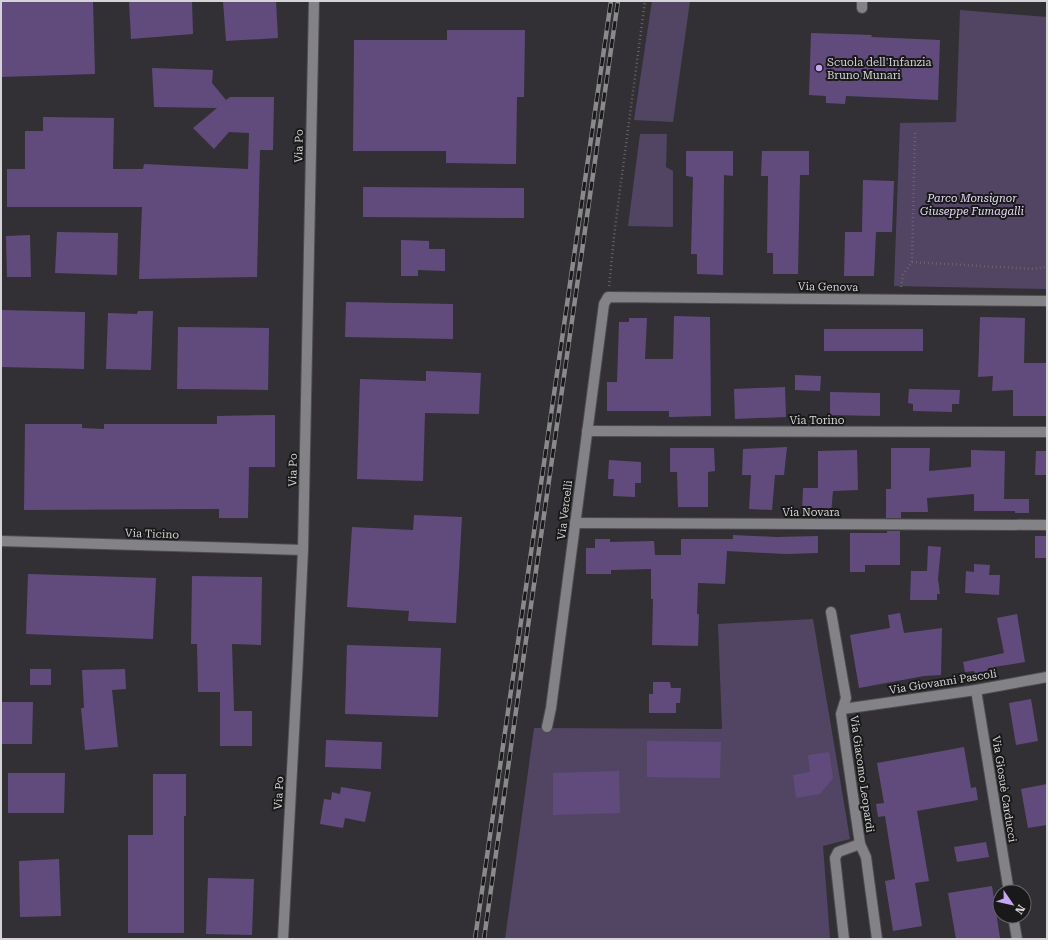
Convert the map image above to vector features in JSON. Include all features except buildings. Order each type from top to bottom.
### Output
[{"type":"street","name":"Via Po","points":[[283,939],[303,550],[314,1]]},
{"type":"street","name":"Via Genova","points":[[608,296],[1047,301]]},
{"type":"street","name":"Via Vercelli","points":[[547,727],[551,708],[604,304],[608,296]]},
{"type":"street","name":"Via Torino","points":[[587,432],[1047,432]]},
{"type":"street","name":"Via Novara","points":[[575,523],[1047,525]]},
{"type":"street","name":"Via Ticino","points":[[1,542],[303,550]]},
{"type":"street","name":"Via Giacomo Leopardi","points":[[831,612],[846,698],[841,714],[860,844],[866,857],[877,939]]},
{"type":"street","name":"Via Giovanni Pascoli","points":[[842,709],[976,690],[1047,677]]},
{"type":"street","name":"Via Giosuè Carducci","points":[[976,690],[1008,884]]},
{"type":"street","name":"Via Giacomo Leopardi","points":[[844,939],[835,858],[838,852],[860,844]]},
{"type":"street","points":[[1014,924],[1017,939]]},
{"type":"path","points":[[608,296],[615,228],[645,1]]},
{"type":"path","points":[[899,299],[903,275],[912,262],[915,131]]},
{"type":"path","points":[[912,262],[1033,269],[1047,267]]},
{"type":"green space","points":[[652,1],[690,1],[673,122],[634,120]]},
{"type":"green space","name":"Parco Monsignor Giuseppe Fumagalli","points":[[960,10],[1047,17],[1047,289],[894,286],[900,123],[956,122]]},
{"type":"green space","points":[[640,134],[667,134],[666,167],[673,171],[673,227],[628,226]]},
{"type":"green space","points":[[813,619],[850,839],[823,846],[830,939],[505,939],[534,728],[722,729],[718,624]]},
{"type":"railway","points":[[475,939],[611,1]]},
{"type":"railway","points":[[484,939],[618,1]]},
{"type":"place","name":"Scuola dell'Infanzia Bruno Munari","points":[[819,68]]}]
